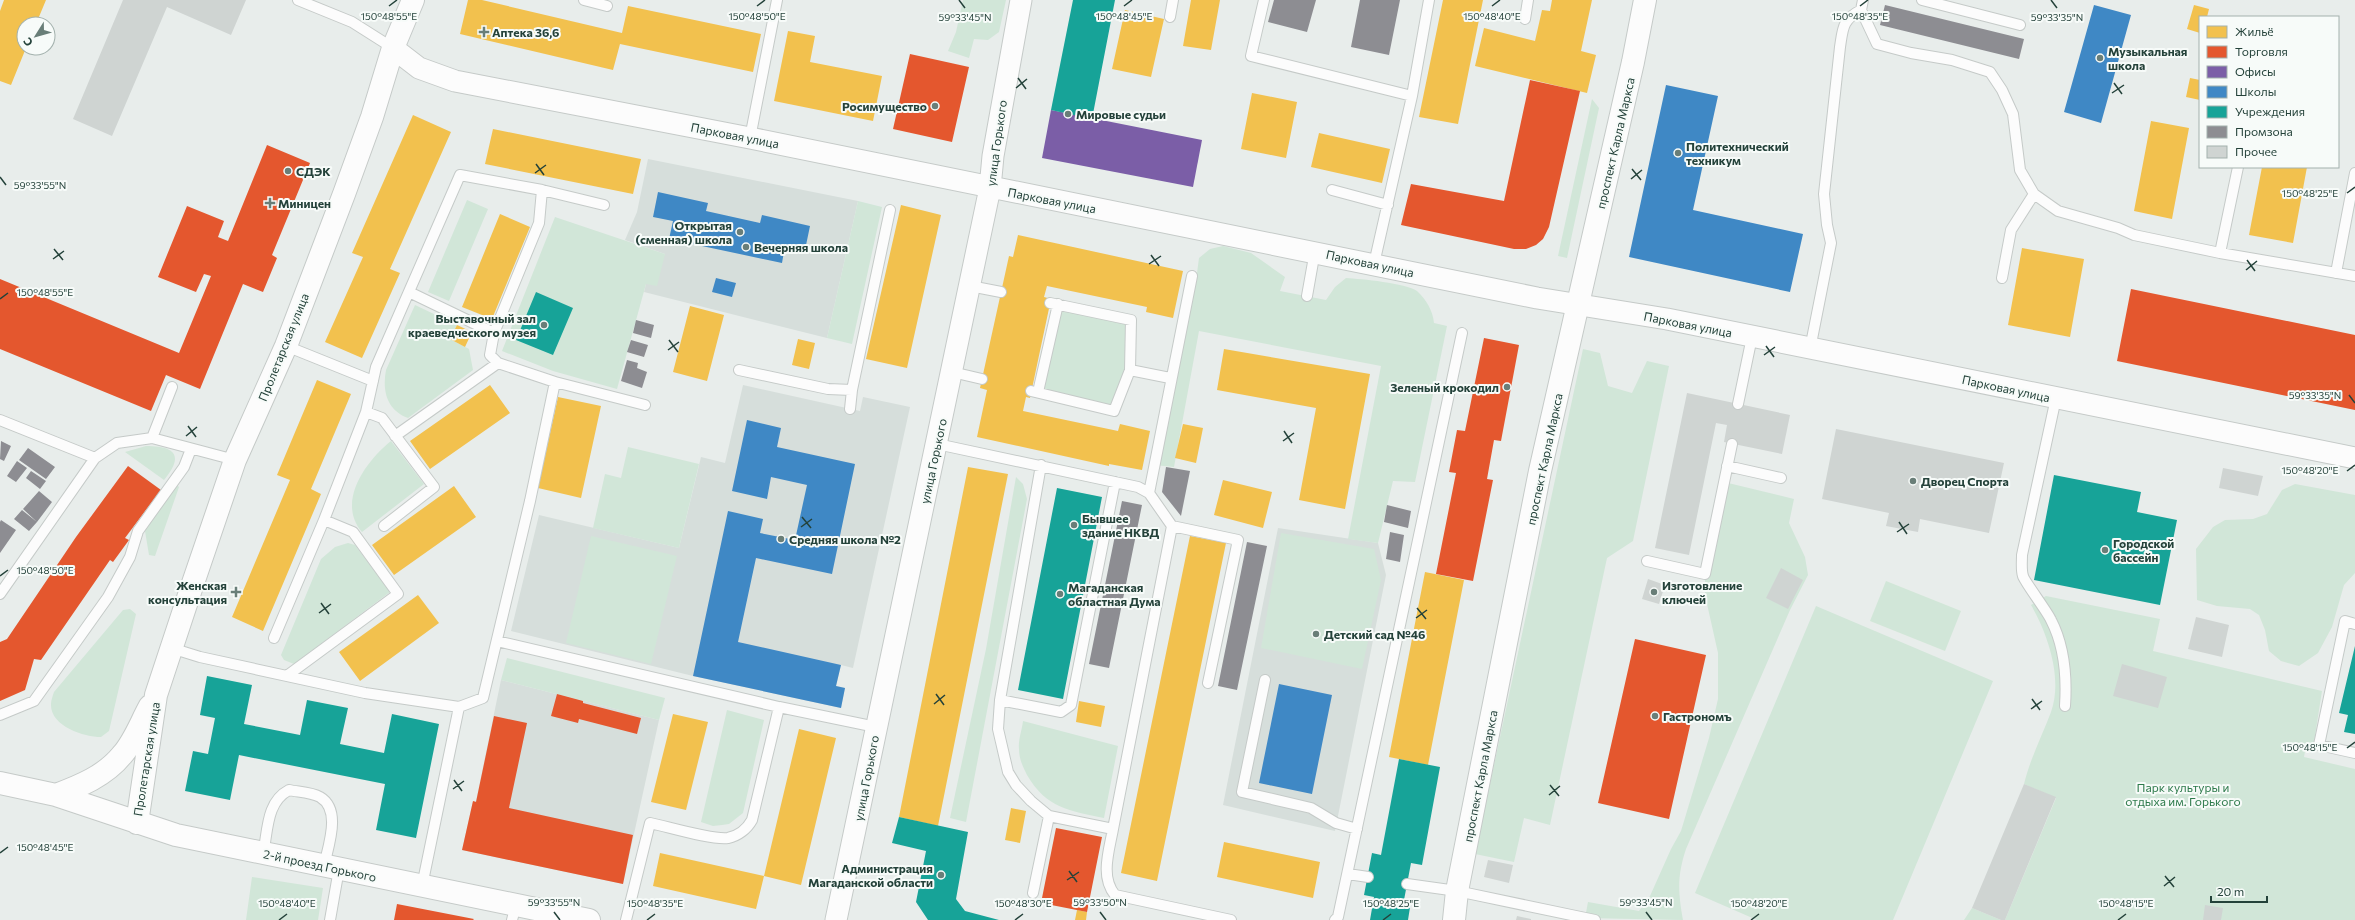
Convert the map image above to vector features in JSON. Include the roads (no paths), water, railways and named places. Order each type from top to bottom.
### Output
[{"type":"street","name":"Пролетарская улица","points":[[137,823],[156,695],[171,648],[236,460],[286,346],[369,124],[393,48],[413,0]]},
{"type":"street","name":"улица Горького","points":[[836,920],[990,188],[995,141],[1021,0]]},
{"type":"street","name":"проспект Карла Маркса","points":[[1454,920],[1457,892],[1540,471],[1633,62],[1645,0]]},
{"type":"street","name":"Парковая улица","points":[[393,48],[420,68],[455,81],[750,138],[990,188],[1315,251],[1537,298],[1667,319],[2355,458]]},
{"type":"street","name":"Пролетарская улица","points":[[0,782],[56,794],[79,787],[99,776],[123,755],[156,695]]},
{"type":"street","name":"2-й проезд Горького","points":[[56,794],[137,823],[176,835],[422,886],[514,913],[589,920]]},
{"type":"lane","points":[[298,0],[352,22],[393,48]]},
{"type":"lane","points":[[584,0],[607,6]]},
{"type":"lane","points":[[750,138],[778,0]]},
{"type":"lane","points":[[1170,17],[1173,0]]},
{"type":"lane","points":[[1264,0],[1251,56],[1412,96]]},
{"type":"lane","points":[[1374,264],[1412,96],[1429,0]]},
{"type":"lane","points":[[1525,19],[1528,0]]},
{"type":"lane","points":[[1922,0],[2020,25]]},
{"type":"lane","points":[[1810,349],[1831,243],[1827,225],[1824,194],[1843,26],[1849,16],[1862,5],[1877,44],[1912,53],[1952,60],[1990,72],[2002,90],[2013,114],[2020,170],[2034,194],[2058,211],[2134,234],[2220,254],[2355,276]]},
{"type":"lane","points":[[2220,254],[2238,168]]},
{"type":"lane","points":[[2336,273],[2355,173]]},
{"type":"lane","points":[[274,638],[324,520],[366,412],[376,367],[460,175],[542,190],[604,205]]},
{"type":"lane","points":[[542,190],[539,223],[494,333],[490,355],[498,363],[555,382],[645,406]]},
{"type":"lane","points":[[1332,190],[1388,205]]},
{"type":"lane","points":[[2002,278],[2011,230],[2034,194]]},
{"type":"lane","points":[[850,408],[852,390],[890,210]]},
{"type":"lane","points":[[1307,296],[1315,251]]},
{"type":"lane","points":[[1149,493],[1170,378],[1192,276]]},
{"type":"lane","points":[[970,286],[1001,292]]},
{"type":"lane","points":[[409,292],[494,333]]},
{"type":"lane","points":[[1054,303],[1131,320],[1130,370],[1114,411],[1035,392],[1054,303]]},
{"type":"lane","points":[[1335,920],[1338,917],[1348,874],[1462,333]]},
{"type":"lane","points":[[1738,404],[1752,337]]},
{"type":"lane","points":[[286,346],[373,380]]},
{"type":"lane","points":[[396,436],[498,363]]},
{"type":"lane","points":[[739,370],[828,389],[852,390]]},
{"type":"lane","points":[[1130,370],[1170,378]]},
{"type":"lane","points":[[952,372],[982,379]]},
{"type":"lane","points":[[171,648],[200,657],[365,693],[376,693],[459,707],[484,698],[555,382]]},
{"type":"lane","points":[[152,438],[172,387]]},
{"type":"lane","points":[[2056,398],[2022,555],[2022,563],[2023,578],[2043,605],[2061,645],[2065,666],[2065,706]]},
{"type":"lane","points":[[366,412],[382,418],[434,486],[384,526]]},
{"type":"lane","points":[[0,420],[95,458]]},
{"type":"lane","points":[[0,594],[95,458],[118,443],[152,438],[236,460]]},
{"type":"lane","points":[[937,444],[1041,465],[1138,487],[1149,493],[1172,526],[1238,540],[1208,683]]},
{"type":"lane","points":[[1647,561],[1705,574],[1732,444]]},
{"type":"lane","points":[[0,715],[34,701],[108,597],[130,557],[138,531],[184,467],[191,449]]},
{"type":"lane","points":[[1041,465],[1000,700],[998,729],[1008,772],[1031,801],[1049,816],[1113,829]]},
{"type":"lane","points":[[1728,466],[1781,478]]},
{"type":"lane","points":[[1000,700],[1061,712],[1071,705],[1115,482]]},
{"type":"lane","points":[[288,676],[398,594],[353,532],[324,520]]},
{"type":"lane","points":[[1172,526],[1113,829],[1106,871],[1108,886],[1116,895],[1231,920]]},
{"type":"lane","points":[[2355,624],[2344,621],[2319,745],[2355,754]]},
{"type":"lane","points":[[497,641],[779,707],[876,727]]},
{"type":"lane","points":[[1265,680],[1242,792],[1312,808],[1336,823],[1357,829]]},
{"type":"lane","points":[[422,886],[459,707]]},
{"type":"lane","points":[[626,920],[650,823],[720,838],[735,836],[748,827],[752,820],[779,707]]},
{"type":"lane","points":[[264,854],[271,809],[275,800],[289,790],[318,796],[326,802],[331,809],[332,818],[330,920]]},
{"type":"lane","points":[[1034,893],[1049,816]]},
{"type":"lane","points":[[1348,874],[1368,877]]},
{"type":"lane","points":[[1407,884],[1457,892],[1594,920]]},
{"type":"place","name":"Аптека 36,6","points":[[484,32]]},
{"type":"place","name":"Музыкальная школа","points":[[2100,58]]},
{"type":"place","name":"Росимущество","points":[[935,106]]},
{"type":"place","name":"Мировые судьи","points":[[1068,114]]},
{"type":"place","name":"Политехнический техникум","points":[[1678,153]]},
{"type":"place","name":"СДЭК","points":[[288,171]]},
{"type":"place","name":"Миницен","points":[[270,203]]},
{"type":"place","name":"Открытая (сменная) школа","points":[[740,232]]},
{"type":"place","name":"Вечерняя школа","points":[[746,247]]},
{"type":"place","name":"Выставочный зал краеведческого музея","points":[[544,325]]},
{"type":"place","name":"Зеленый крокодил","points":[[1507,387]]},
{"type":"place","name":"Дворец Спорта","points":[[1913,481]]},
{"type":"place","name":"Бывшее здание НКВД","points":[[1074,525]]},
{"type":"place","name":"Средняя школа №2","points":[[781,539]]},
{"type":"place","name":"Городской бассейн","points":[[2105,550]]},
{"type":"place","name":"Женская консультация","points":[[236,592]]},
{"type":"place","name":"Изготовление ключей","points":[[1654,592]]},
{"type":"place","name":"Магаданская областная Дума","points":[[1060,594]]},
{"type":"place","name":"Детский сад №46","points":[[1316,634]]},
{"type":"place","name":"Гастрономъ","points":[[1655,716]]},
{"type":"place","name":"Администрация Магаданской области","points":[[941,875]]},
{"type":"park label","name":"Парк культуры и отдыха им. Горького","points":[[2183,794]]}]
